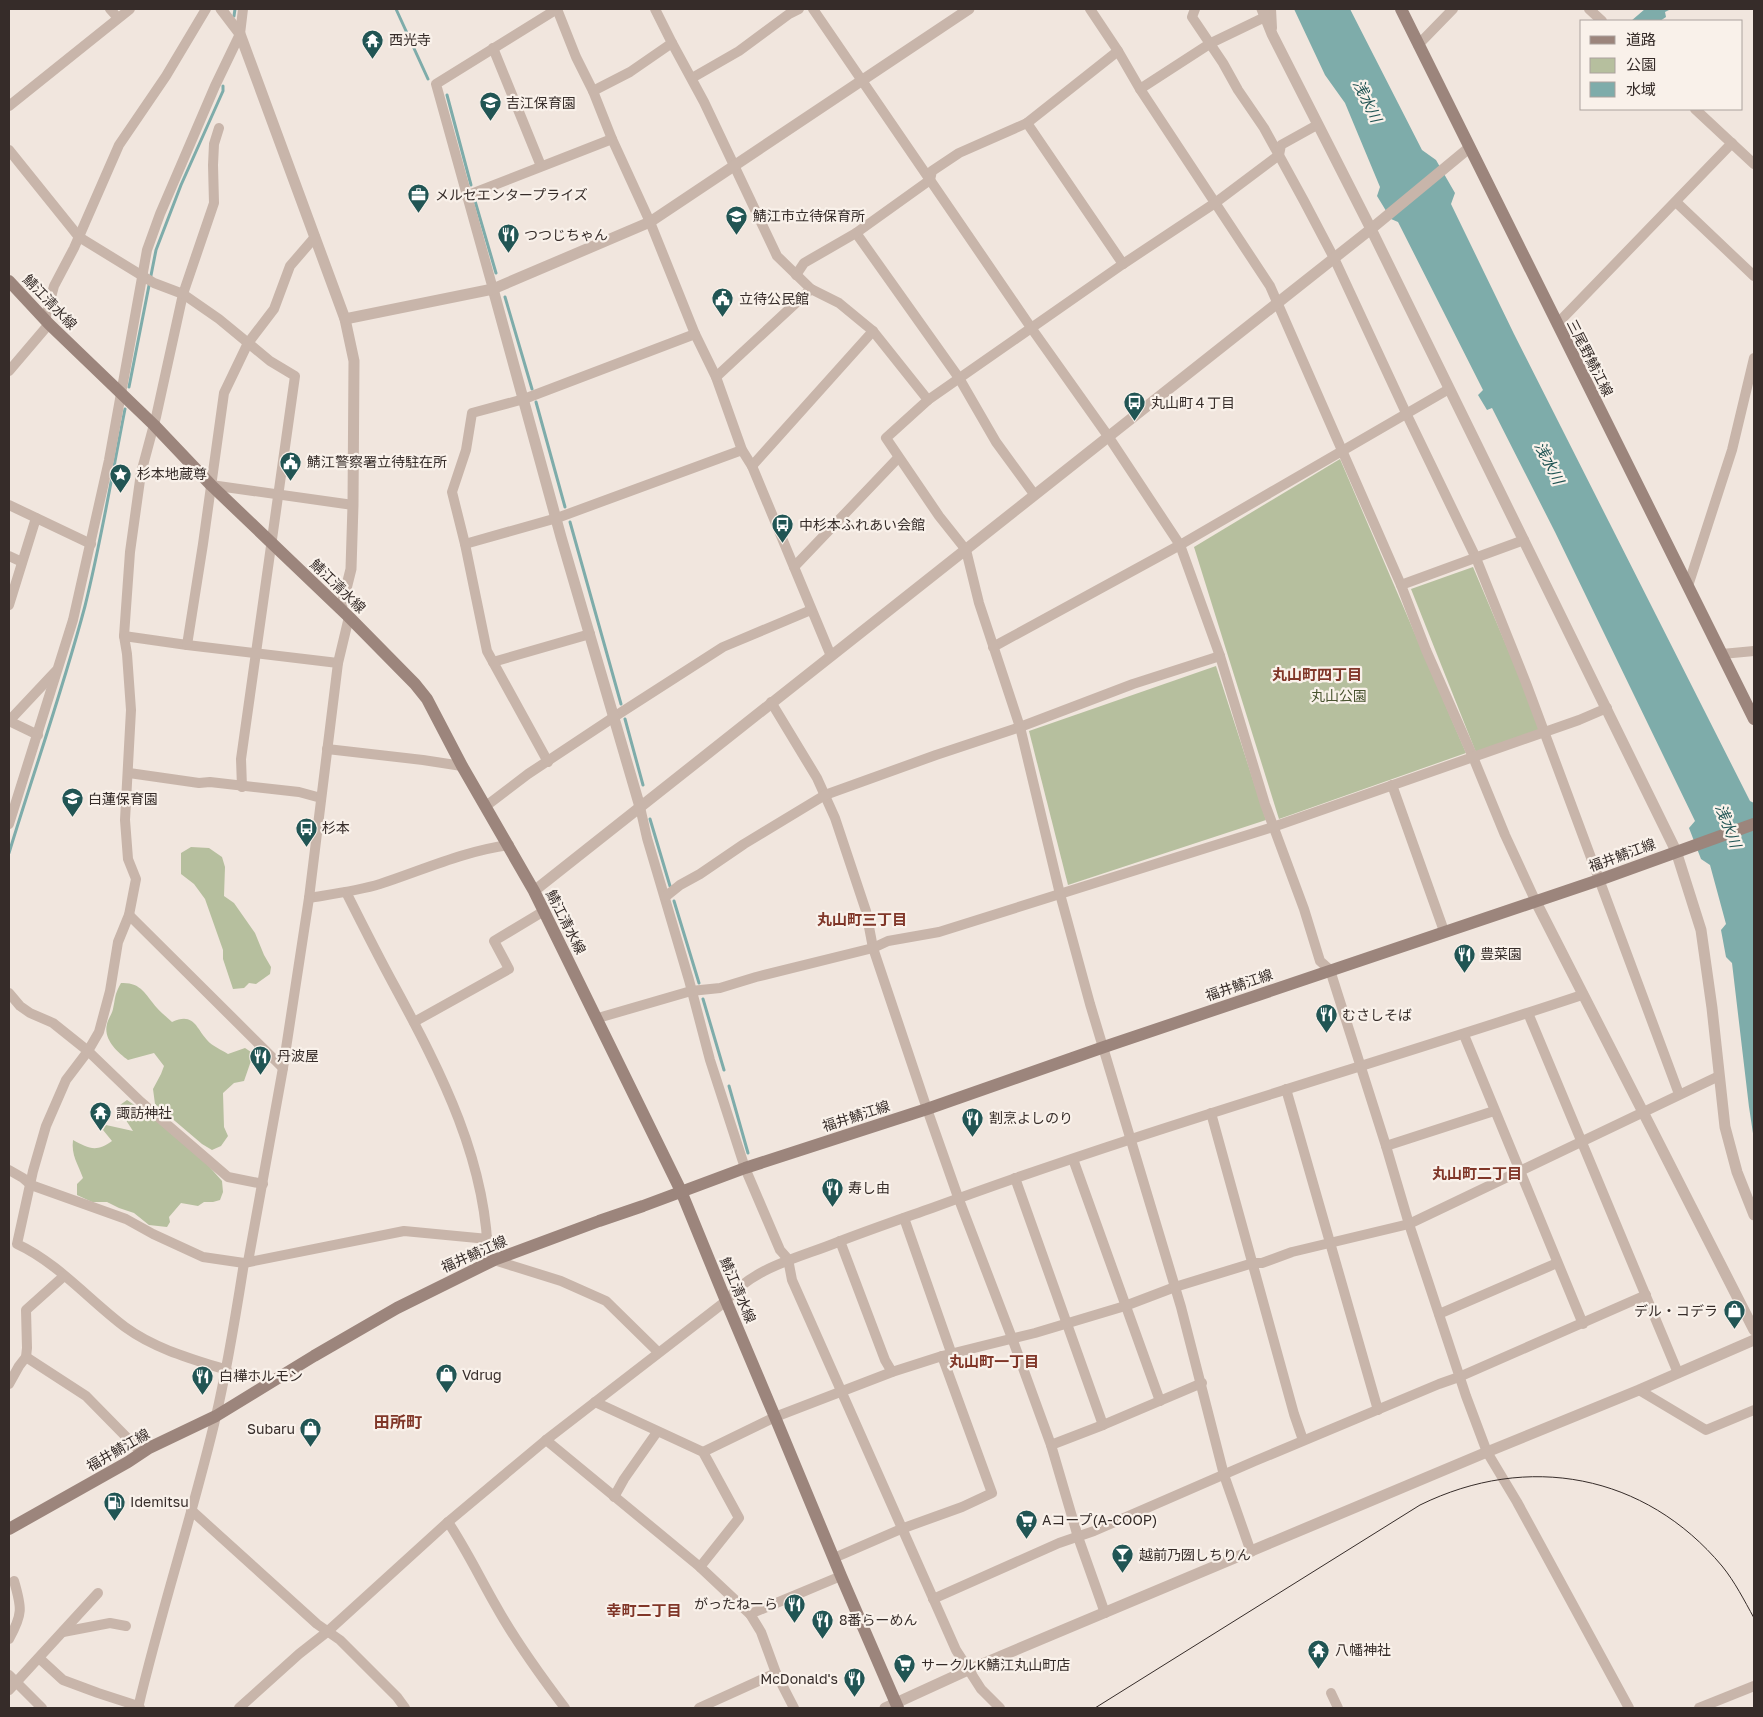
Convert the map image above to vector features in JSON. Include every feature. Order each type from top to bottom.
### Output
[{"type":"main road","name":"三尾野鯖江線","points":[[1401,9],[1754,718]]},
{"type":"main road","name":"鯖江清水線","points":[[9,281],[47,322],[345,613],[415,684],[427,699],[462,766],[534,891],[598,1018],[681,1191],[834,1558],[893,1707]]},
{"type":"main road","name":"福井鯖江線","points":[[9,1529],[142,1452],[216,1416],[397,1308],[491,1261],[745,1168],[927,1109],[1534,900],[1599,880],[1754,824]]},
{"type":"street","points":[[110,9],[118,18]]},
{"type":"street","points":[[9,106],[130,9]]},
{"type":"street","points":[[9,371],[47,322],[54,286],[74,248],[119,145],[166,76],[206,9]]},
{"type":"street","points":[[39,1658],[62,1680],[139,1707],[145,1676],[227,1370],[262,1184],[283,1068],[309,898],[351,569],[354,361],[345,319],[240,34],[220,9]]},
{"type":"street","points":[[9,824],[72,620],[108,460],[120,392],[148,279],[147,250],[160,214],[215,86],[240,34],[243,9]]},
{"type":"street","points":[[831,656],[752,466],[742,450],[716,377],[696,334],[650,222],[612,139],[593,91],[576,57],[557,9],[436,84],[556,518],[640,807],[647,838],[689,980],[710,1060],[745,1168],[780,1250],[788,1259],[792,1280],[956,1650],[982,1689],[1000,1708]]},
{"type":"street","points":[[655,9],[692,78],[777,256],[811,289],[839,303],[873,331],[928,400]]},
{"type":"street","points":[[692,78],[739,51],[787,11],[799,9]]},
{"type":"street","points":[[813,9],[861,82],[1108,436],[1180,545],[1220,656],[1265,804],[1304,909],[1320,961],[1330,970],[1409,1224],[1460,1377],[1488,1452],[1629,1708]]},
{"type":"street","points":[[345,319],[493,289],[650,222],[969,9]]},
{"type":"street","points":[[1090,9],[1140,89],[1270,286],[1401,585],[1426,650],[1474,756],[1505,835],[1534,900],[1754,1330]]},
{"type":"street","points":[[1195,9],[1192,16],[1211,43],[1279,155],[1334,258],[1476,558],[1544,732],[1679,1094]]},
{"type":"street","points":[[1418,45],[1452,9]]},
{"type":"street","points":[[1589,9],[1601,20]]},
{"type":"street","points":[[1140,89],[1211,43],[1266,11],[1272,34],[1524,540],[1676,851],[1701,930],[1726,1127],[1737,1172],[1754,1215]]},
{"type":"street","points":[[593,91],[630,72],[672,43]]},
{"type":"street","points":[[493,48],[541,166]]},
{"type":"street","points":[[796,275],[804,263],[856,233],[930,180],[932,171],[959,153],[1027,123],[1118,51]]},
{"type":"street","points":[[1696,110],[1754,164]]},
{"type":"street","points":[[1027,123],[1123,264]]},
{"type":"street","points":[[1251,1552],[1224,1475],[1202,1383],[1175,1287],[1090,1004],[1060,894],[1020,727],[992,647],[966,550],[939,516],[886,438],[928,400],[1123,264],[1215,203],[1279,155],[1281,145],[1317,125]]},
{"type":"street","points":[[219,128],[214,144],[212,165],[214,203],[183,294],[154,425],[141,473],[132,534],[124,636],[131,710],[125,820],[128,859],[136,879],[129,915],[118,942],[110,991],[99,1032],[88,1051],[66,1080],[46,1126],[33,1172],[17,1244],[40,1255],[127,1328],[179,1356],[227,1370]]},
{"type":"street","points":[[466,196],[612,139]]},
{"type":"street","points":[[1557,324],[1732,143]]},
{"type":"street","points":[[534,891],[1334,258],[1469,148]]},
{"type":"street","points":[[9,150],[79,237],[148,279],[183,294],[219,319],[270,361],[295,376],[241,759],[242,787]]},
{"type":"street","points":[[1676,202],[1754,276]]},
{"type":"street","points":[[856,233],[959,378],[996,442],[1034,494]]},
{"type":"street","points":[[187,645],[224,393],[248,343],[274,310],[290,266],[315,237]]},
{"type":"street","points":[[716,377],[811,289]]},
{"type":"street","points":[[752,466],[873,331]]},
{"type":"street","points":[[548,762],[487,651],[465,544],[452,492],[466,450],[472,413],[524,399],[696,334]]},
{"type":"street","points":[[1688,586],[1732,450],[1754,358]]},
{"type":"street","points":[[992,647],[1180,545],[1449,389]]},
{"type":"street","points":[[465,544],[556,518],[742,450]]},
{"type":"street","points":[[794,566],[898,458]]},
{"type":"street","points":[[212,485],[353,505]]},
{"type":"street","points":[[9,505],[90,544]]},
{"type":"street","points":[[10,601],[36,518]]},
{"type":"street","points":[[1401,585],[1524,540]]},
{"type":"street","points":[[9,556],[22,562]]},
{"type":"street","points":[[486,806],[528,774],[723,647],[811,610]]},
{"type":"street","points":[[493,662],[590,634]]},
{"type":"street","points":[[124,636],[338,663]]},
{"type":"street","points":[[1722,654],[1754,651]]},
{"type":"street","points":[[665,897],[680,885],[700,874],[744,844],[825,795],[1020,727],[1133,684],[1220,656]]},
{"type":"street","points":[[38,735],[9,721],[58,667]]},
{"type":"street","points":[[771,702],[817,778],[836,818],[866,911],[873,948],[927,1109],[958,1198],[1051,1445],[1078,1537],[1105,1613]]},
{"type":"street","points":[[598,1018],[691,991],[720,988],[756,977],[873,948],[888,941],[939,932],[1274,827],[1607,708]]},
{"type":"street","points":[[327,749],[462,766]]},
{"type":"street","points":[[129,773],[299,792],[321,798]]},
{"type":"street","points":[[1392,785],[1444,931]]},
{"type":"street","points":[[309,898],[379,884],[485,848],[509,845]]},
{"type":"street","points":[[346,892],[428,1048],[462,1125],[477,1179],[491,1261],[561,1281],[606,1301],[658,1352]]},
{"type":"street","points":[[414,1022],[509,969],[494,941],[544,911]]},
{"type":"street","points":[[129,915],[283,1068]]},
{"type":"street","points":[[9,993],[20,1006],[53,1024],[88,1051],[141,1102],[228,1177],[262,1184]]},
{"type":"street","points":[[239,1708],[299,1654],[327,1632],[448,1522],[546,1440],[726,1301],[733,1292],[748,1280],[788,1259],[1015,1178],[1286,1089],[1464,1035],[1582,995]]},
{"type":"street","points":[[1528,1013],[1678,1373]]},
{"type":"street","points":[[1464,1035],[1583,1324]]},
{"type":"street","points":[[703,1452],[776,1417],[892,1372],[1066,1324],[1125,1306],[1175,1287],[1254,1263],[1262,1263],[1292,1252],[1409,1224],[1719,1076]]},
{"type":"street","points":[[1286,1089],[1378,1410]]},
{"type":"street","points":[[1386,1146],[1494,1111]]},
{"type":"street","points":[[1211,1113],[1254,1263],[1294,1414],[1303,1440]]},
{"type":"street","points":[[1073,1159],[1160,1401]]},
{"type":"street","points":[[9,1170],[31,1185],[126,1219],[153,1234],[203,1257],[246,1262],[404,1231],[488,1239]]},
{"type":"street","points":[[1015,1178],[1103,1425]]},
{"type":"street","points":[[834,1558],[901,1529],[962,1507],[992,1493],[904,1218]]},
{"type":"street","points":[[840,1241],[885,1360],[892,1372]]},
{"type":"street","points":[[1439,1314],[1557,1262]]},
{"type":"street","points":[[9,1384],[18,1366],[26,1357],[28,1348],[26,1310],[64,1276]]},
{"type":"street","points":[[933,1599],[1059,1543],[1094,1531],[1303,1440],[1460,1377],[1646,1295]]},
{"type":"street","points":[[893,1707],[968,1670],[1639,1390],[1754,1340]]},
{"type":"street","points":[[26,1357],[86,1396],[142,1452]]},
{"type":"street","points":[[1051,1445],[1202,1383]]},
{"type":"street","points":[[1639,1390],[1706,1430],[1754,1410]]},
{"type":"street","points":[[595,1402],[703,1452],[739,1518],[700,1567]]},
{"type":"street","points":[[614,1497],[624,1479],[657,1432]]},
{"type":"street","points":[[546,1440],[700,1567],[750,1614],[761,1632],[776,1672],[794,1708]]},
{"type":"street","points":[[191,1510],[327,1632],[340,1640],[406,1708]]},
{"type":"street","points":[[448,1522],[465,1548],[496,1607],[530,1661],[565,1708]]},
{"type":"street","points":[[750,1614],[841,1576]]},
{"type":"street","points":[[9,1639],[18,1623],[21,1603],[14,1581]]},
{"type":"street","points":[[13,1686],[98,1594]]},
{"type":"street","points":[[63,1632],[110,1624],[126,1626]]},
{"type":"street","points":[[698,1708],[776,1672]]},
{"type":"street","points":[[9,1675],[13,1686],[42,1708]]},
{"type":"street","points":[[1699,1708],[1754,1686]]},
{"type":"street","points":[[1331,1693],[1338,1708]]},
{"type":"green space","name":"丸山公園","points":[[1340,459],[1466,753],[1279,819],[1194,547]]},
{"type":"green space","points":[[1473,567],[1543,732],[1477,755],[1411,589]]},
{"type":"green space","points":[[1216,666],[1266,820],[1068,885],[1029,731]]},
{"type":"green space","points":[[191,847],[209,848],[222,857],[225,867],[224,896],[234,903],[255,933],[271,967],[270,974],[256,984],[249,983],[244,988],[233,989],[223,959],[223,950],[205,899],[194,884],[181,874],[181,853]]},
{"type":"green space","points":[[121,983],[128,983],[142,990],[172,1022],[179,1019],[190,1020],[209,1042],[228,1054],[245,1048],[251,1052],[252,1058],[244,1081],[234,1083],[223,1093],[224,1127],[228,1136],[221,1146],[212,1150],[202,1144],[155,1104],[153,1089],[164,1066],[154,1053],[128,1060],[112,1045],[106,1030]]},
{"type":"green space","points":[[127,1100],[160,1122],[207,1164],[222,1181],[223,1192],[220,1200],[204,1202],[198,1206],[181,1203],[169,1217],[170,1222],[167,1227],[149,1225],[134,1213],[107,1202],[92,1202],[77,1195],[77,1184],[83,1178],[74,1155],[73,1140],[88,1147],[97,1148],[112,1141],[103,1130],[106,1125],[133,1131],[122,1114],[120,1105]]},
{"type":"water","name":"浅水川","points":[[1294,9],[1350,9],[1422,150],[1436,160],[1455,193],[1451,204],[1514,334],[1750,801],[1754,803],[1754,1140],[1732,963],[1726,957],[1721,930],[1726,924],[1710,865],[1701,859],[1689,828],[1695,821],[1555,532],[1492,408],[1487,410],[1478,395],[1483,390],[1398,222],[1391,219],[1377,196],[1380,187],[1345,103],[1325,75]]},
{"type":"water","points":[[1645,9],[1671,9],[1665,12],[1666,17],[1662,20],[1632,20]]},
{"type":"waterway","points":[[234,16],[235,9]]},
{"type":"waterway","points":[[396,9],[428,79]]},
{"type":"waterway","points":[[129,387],[156,250],[181,185],[223,91],[223,86]]},
{"type":"waterway","points":[[447,95],[471,185]]},
{"type":"waterway","points":[[475,201],[496,273]]},
{"type":"waterway","points":[[505,297],[532,389]]},
{"type":"waterway","points":[[536,402],[565,507]]},
{"type":"waterway","points":[[9,853],[58,699],[85,606],[125,409]]},
{"type":"waterway","points":[[570,522],[621,704]]},
{"type":"waterway","points":[[625,719],[643,785]]},
{"type":"waterway","points":[[650,819],[670,886]]},
{"type":"waterway","points":[[674,901],[699,983]]},
{"type":"waterway","points":[[703,999],[724,1070]]},
{"type":"waterway","points":[[729,1086],[748,1153]]},
{"type":"tram line","points":[[1095,1708],[1420,1505],[1461,1489],[1502,1479],[1543,1477],[1583,1481],[1621,1492],[1658,1510],[1691,1535],[1722,1566],[1754,1618]]},
{"type":"place","name":"西光寺","points":[[373,59]]},
{"type":"place","name":"吉江保育園","points":[[490,122]]},
{"type":"place","name":"メルセエンタープライズ","points":[[419,214]]},
{"type":"place","name":"鯖江市立待保育所","points":[[737,235]]},
{"type":"place","name":"つつじちゃん","points":[[508,254]]},
{"type":"place","name":"立待公民館","points":[[723,318]]},
{"type":"place","name":"丸山町４丁目","points":[[1135,422]]},
{"type":"place","name":"鯖江警察署立待駐在所","points":[[291,481]]},
{"type":"place","name":"杉本地蔵尊","points":[[121,493]]},
{"type":"place","name":"中杉本ふれあい会館","points":[[783,544]]},
{"type":"place","name":"白蓮保育園","points":[[72,818]]},
{"type":"place","name":"杉本","points":[[306,847]]},
{"type":"place","name":"豊菜園","points":[[1464,973]]},
{"type":"place","name":"むさしそば","points":[[1326,1034]]},
{"type":"place","name":"丹波屋","points":[[261,1075]]},
{"type":"place","name":"諏訪神社","points":[[100,1132]]},
{"type":"place","name":"割烹よしのり","points":[[973,1137]]},
{"type":"place","name":"寿し由","points":[[832,1207]]},
{"type":"place","name":"デル・コデラ","points":[[1734,1330]]},
{"type":"place","name":"Vdrug","points":[[446,1394]]},
{"type":"place","name":"白樺ホルモン","points":[[203,1395]]},
{"type":"place","name":"Subaru","points":[[311,1448]]},
{"type":"place","name":"Idemitsu","points":[[114,1521]]},
{"type":"place","name":"Aコープ(A-COOP)","points":[[1026,1539]]},
{"type":"place","name":"越前乃圀しちりん","points":[[1123,1574]]},
{"type":"place","name":"がったねーら","points":[[794,1623]]},
{"type":"place","name":"8番らーめん","points":[[823,1639]]},
{"type":"place","name":"八幡神社","points":[[1319,1669]]},
{"type":"place","name":"サークルK鯖江丸山町店","points":[[905,1684]]},
{"type":"place","name":"McDonald's","points":[[854,1698]]},
{"type":"district","name":"丸山町四丁目","points":[[1317,675]]},
{"type":"district","name":"丸山町三丁目","points":[[862,920]]},
{"type":"district","name":"丸山町二丁目","points":[[1477,1174]]},
{"type":"district","name":"丸山町一丁目","points":[[994,1362]]},
{"type":"district","name":"田所町","points":[[398,1422]]},
{"type":"district","name":"幸町二丁目","points":[[644,1611]]}]
